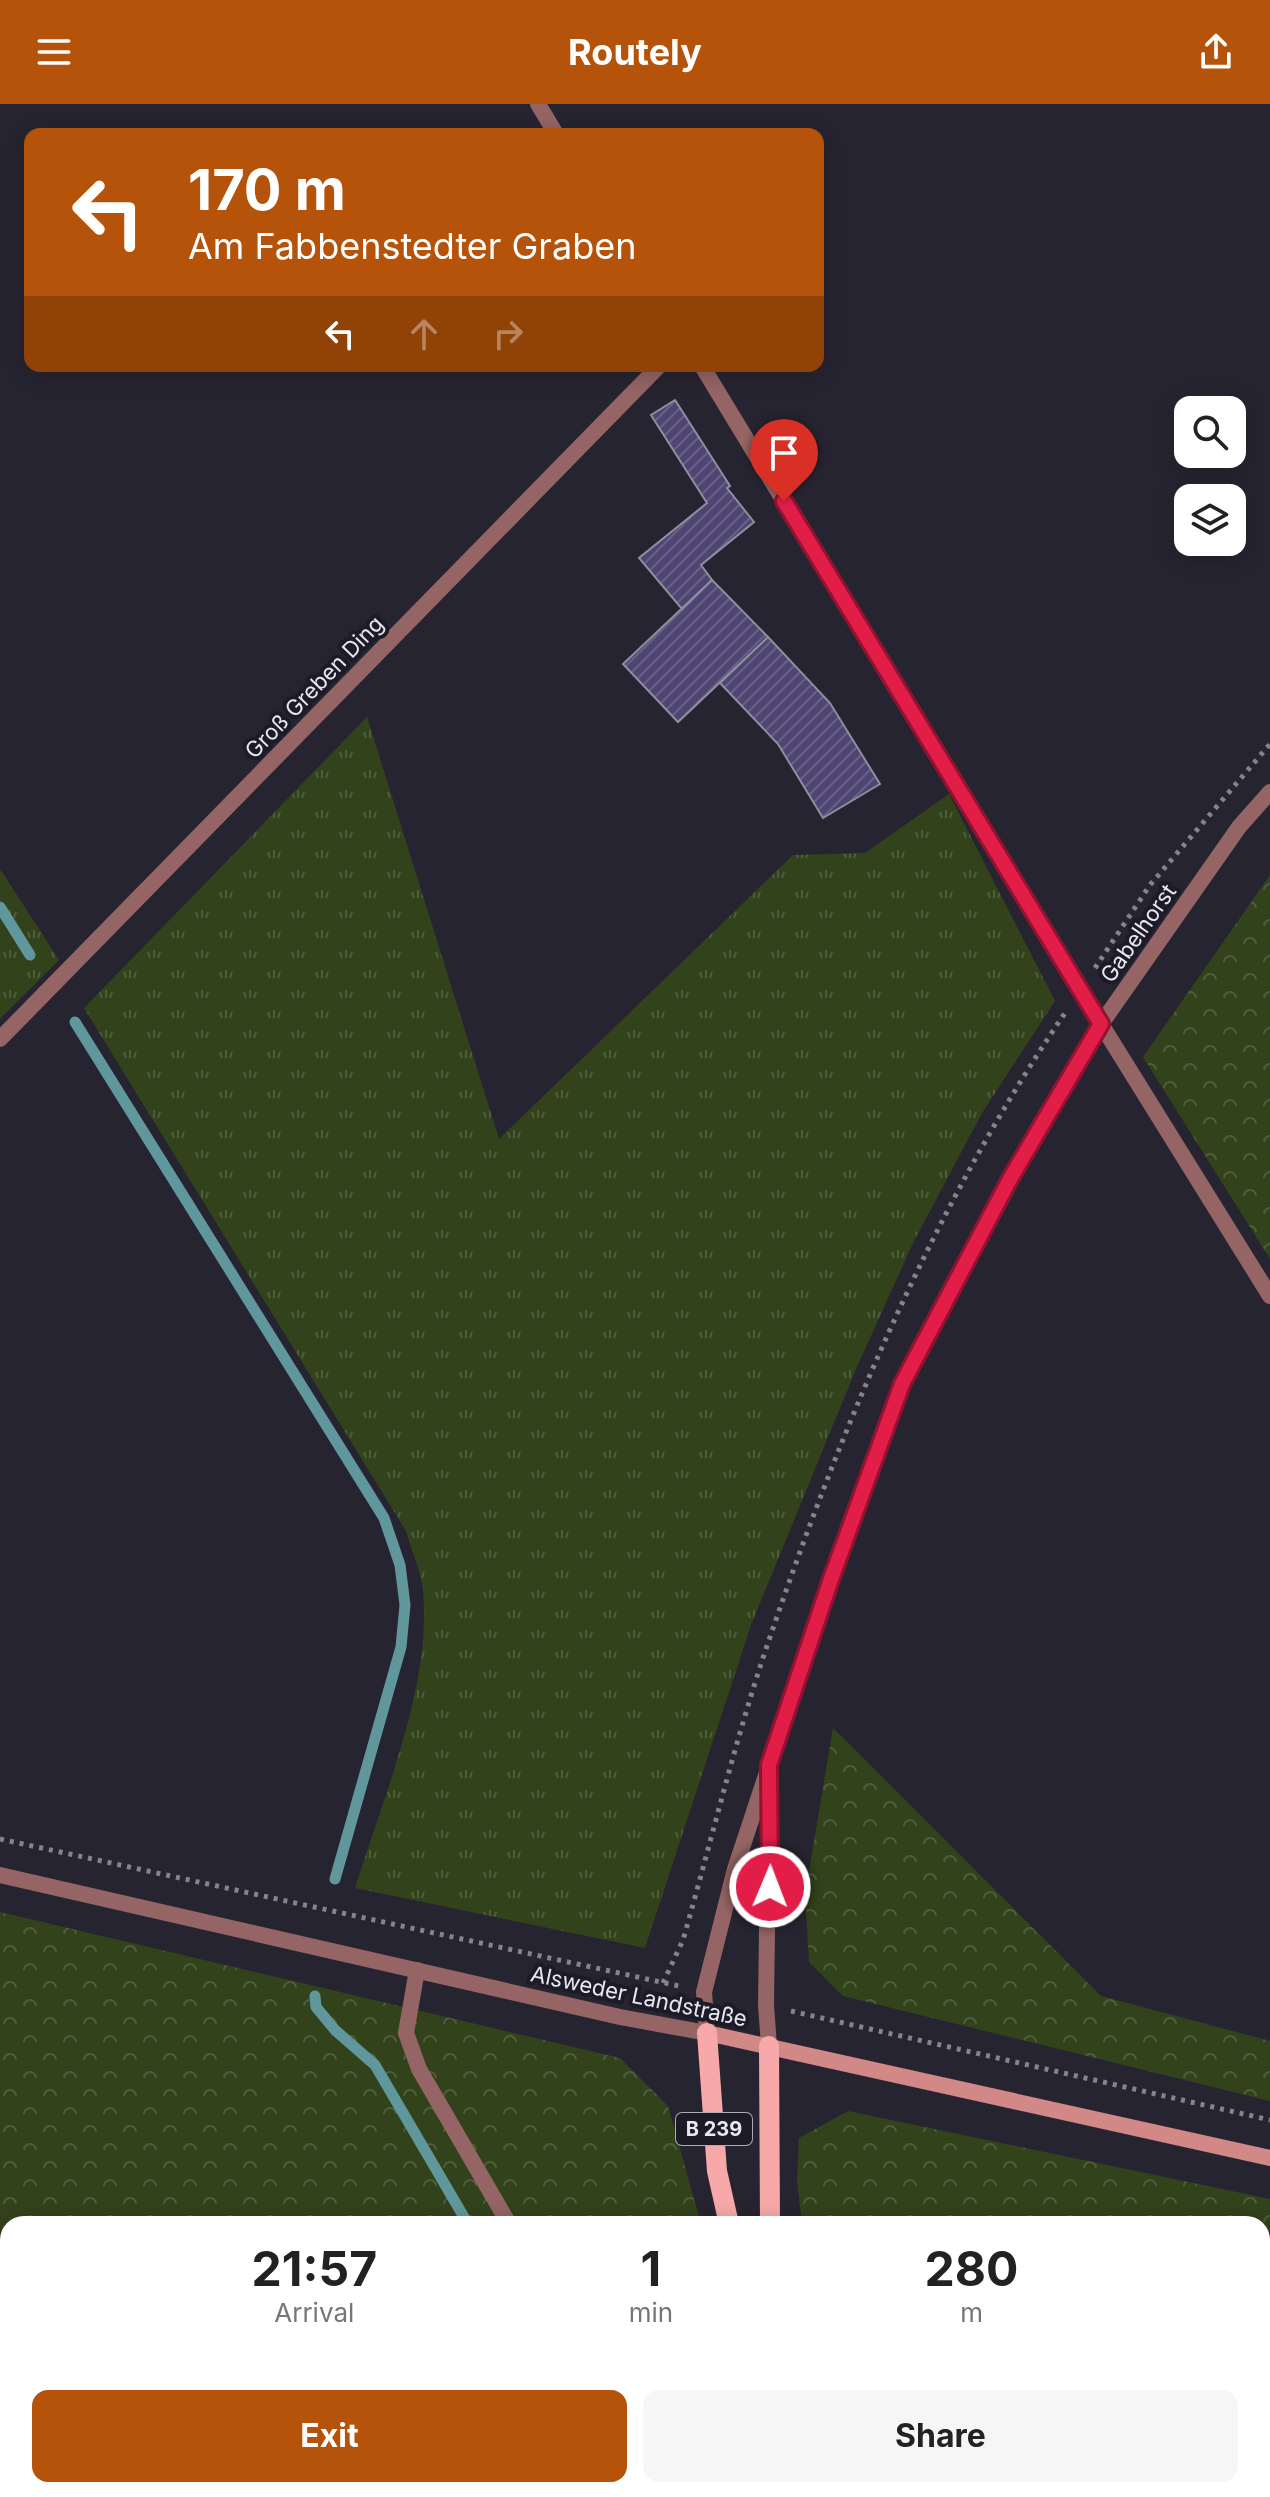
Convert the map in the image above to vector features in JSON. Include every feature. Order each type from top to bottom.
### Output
[{"type":"main road","name":"Alsweder Landstraße","points":[[707,2033],[1270,2158]]},
{"type":"main road","name":"B 239","points":[[707,2033],[717,2171],[727,2216]]},
{"type":"main road","name":"B 239","points":[[769,2046],[770,2216]]},
{"type":"street","points":[[538,104],[552,128]]},
{"type":"street","name":"Groß Greben Ding","points":[[0,1039],[653,372]]},
{"type":"street","points":[[706,372],[1101,1024],[1270,1296]]},
{"type":"street","name":"Gabelhorst","points":[[707,2033],[704,1992],[735,1869],[830,1582],[902,1384],[1010,1179],[1101,1024],[1239,827],[1270,792]]},
{"type":"street","name":"Gabelhorst","points":[[769,1765],[766,2005],[769,2046]]},
{"type":"street","name":"Alsweder Landstraße","points":[[0,1875],[620,2017],[707,2033]]},
{"type":"street","points":[[417,1970],[406,2033],[419,2069],[504,2216]]},
{"type":"path","points":[[0,1839],[704,1992]]},
{"type":"path","points":[[766,2005],[1270,2120]]},
{"type":"green space","points":[[367,717],[499,1139],[793,855],[865,853],[949,794],[1055,1001],[982,1113],[913,1243],[856,1369],[751,1625],[645,1948],[355,1888],[413,1702],[424,1627],[423,1590],[418,1568],[406,1531],[84,1008]]},
{"type":"green space","points":[[0,869],[59,960],[0,1019]]},
{"type":"green space","points":[[1270,875],[1270,1259],[1143,1057]]},
{"type":"green space","points":[[833,1728],[1101,1996],[1270,2041],[1270,2101],[843,1996],[809,1962],[805,1895]]},
{"type":"green space","points":[[0,1912],[620,2058],[668,2106],[699,2216],[0,2216]]},
{"type":"green space","points":[[848,2111],[1270,2199],[1270,2216],[801,2216],[797,2180],[799,2138]]},
{"type":"building","points":[[675,400],[730,486],[727,488],[754,522],[701,565],[712,580],[682,609],[639,558],[707,503],[651,415]]},
{"type":"building","points":[[712,580],[768,637],[678,722],[623,664]]},
{"type":"building","points":[[768,637],[830,703],[880,784],[823,818],[778,744],[720,683]]},
{"type":"waterway","points":[[0,907],[30,955]]},
{"type":"waterway","points":[[75,1022],[384,1518],[400,1565],[405,1605],[401,1647],[335,1879]]},
{"type":"waterway","points":[[315,1996],[316,2007],[335,2030],[375,2065],[463,2216]]},
{"type":"route","points":[[770,1887],[769,1765],[830,1582],[902,1384],[1010,1179],[1101,1024],[784,501]]}]
